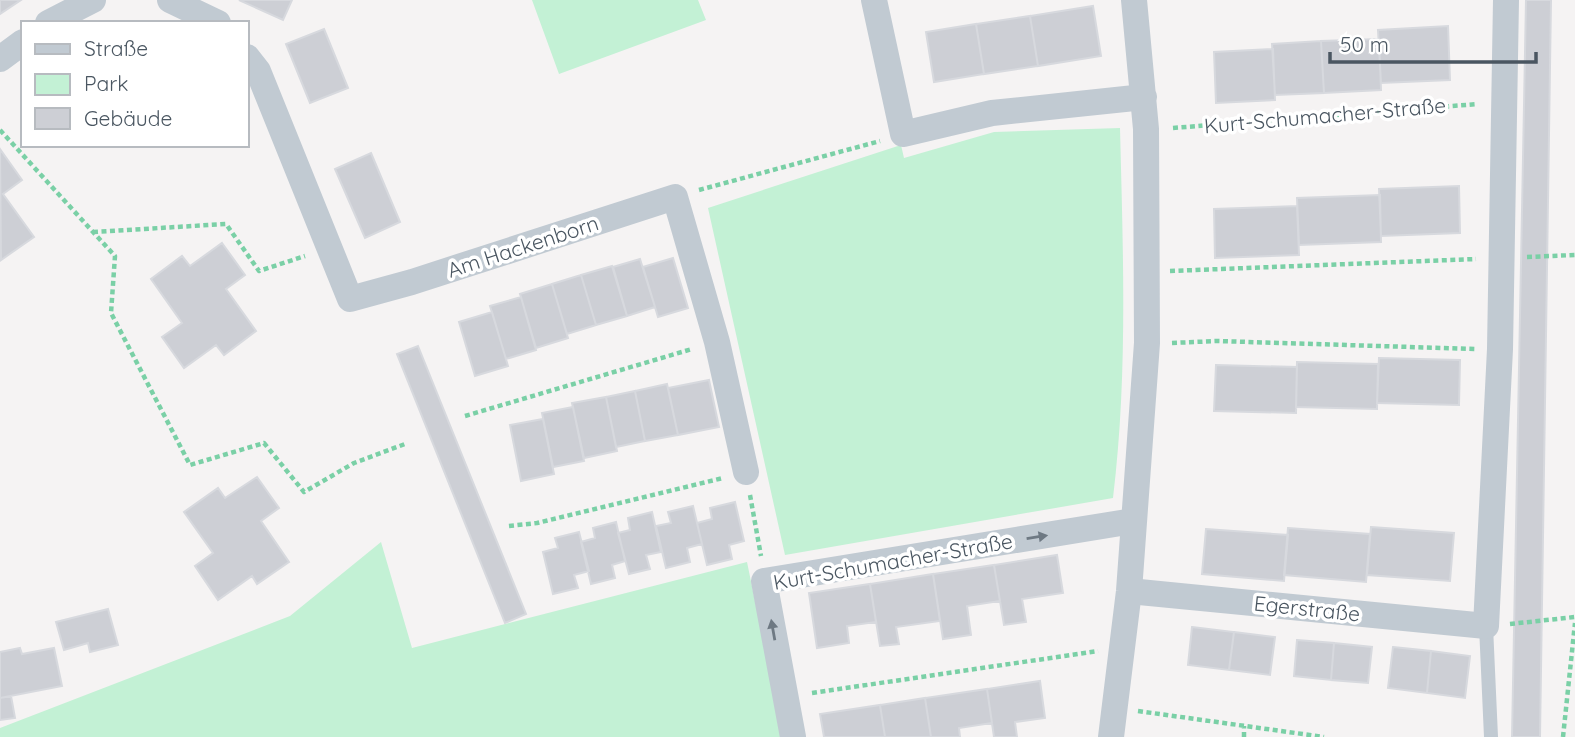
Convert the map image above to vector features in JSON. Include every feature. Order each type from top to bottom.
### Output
[{"type":"street","points":[[52,21],[93,0]]},
{"type":"street","points":[[170,0],[214,21]]},
{"type":"street","points":[[874,0],[903,134],[992,113],[1144,97]]},
{"type":"street","points":[[1111,737],[1129,591],[1147,343],[1146,129],[1134,0]]},
{"type":"street","points":[[1486,626],[1500,349],[1506,0]]},
{"type":"street","points":[[0,59],[21,43]]},
{"type":"street","name":"Am Hackenborn","points":[[248,58],[258,71],[350,299],[412,282],[675,197]]},
{"type":"street","points":[[675,197],[717,342],[746,472]]},
{"type":"street","name":"Kurt-Schumacher-Straße","points":[[793,737],[764,581],[1133,521]]},
{"type":"street","name":"Egerstraße","points":[[1129,591],[1486,626]]},
{"type":"lane","points":[[1486,626],[1491,737]]},
{"type":"path","name":"Kurt-Schumacher-Straße","points":[[1146,129],[1503,102]]},
{"type":"path","points":[[0,130],[115,256],[111,313],[190,465],[264,443],[304,492],[355,463],[405,444]]},
{"type":"path","points":[[675,197],[903,134]]},
{"type":"path","points":[[92,232],[226,223],[259,271],[298,260]]},
{"type":"path","points":[[1148,271],[1575,255]]},
{"type":"path","points":[[1147,343],[1217,341],[1500,349]]},
{"type":"path","points":[[465,416],[717,342]]},
{"type":"path","points":[[509,526],[537,523],[746,472],[764,581]]},
{"type":"path","points":[[1486,626],[1575,617]]},
{"type":"path","points":[[1563,737],[1575,623]]},
{"type":"path","points":[[785,697],[1123,648]]},
{"type":"path","points":[[1115,707],[1324,737]]},
{"type":"path","points":[[1244,726],[1244,737]]},
{"type":"green space","points":[[532,0],[698,0],[706,20],[559,74]]},
{"type":"green space","points":[[1120,128],[1123,359],[1113,498],[785,555],[708,208],[901,145],[904,158],[994,132]]},
{"type":"green space","points":[[381,542],[412,648],[747,562],[783,737],[0,737],[0,728],[290,616]]},
{"type":"building","points":[[0,0],[21,0],[0,14]]},
{"type":"building","points":[[239,0],[292,0],[283,20]]},
{"type":"building","points":[[1526,0],[1551,0],[1540,737],[1512,737]]},
{"type":"building","points":[[1093,6],[1101,56],[1038,66],[1030,16]]},
{"type":"building","points":[[1030,16],[1038,66],[984,74],[976,24]]},
{"type":"building","points":[[976,24],[984,74],[934,82],[926,32]]},
{"type":"building","points":[[1448,26],[1450,80],[1381,83],[1378,30]]},
{"type":"building","points":[[324,29],[348,88],[310,103],[286,44]]},
{"type":"building","points":[[1379,39],[1381,90],[1324,93],[1321,41]]},
{"type":"building","points":[[1321,41],[1324,93],[1275,95],[1272,44]]},
{"type":"building","points":[[1273,49],[1275,100],[1216,103],[1214,52]]},
{"type":"building","points":[[0,149],[22,180],[3,194],[34,237],[1,260]]},
{"type":"building","points":[[371,153],[400,222],[365,238],[335,169]]},
{"type":"building","points":[[1459,186],[1460,233],[1381,236],[1379,189]]},
{"type":"building","points":[[1380,195],[1381,242],[1299,245],[1297,198]]},
{"type":"building","points":[[1297,206],[1299,255],[1215,258],[1214,209]]},
{"type":"building","points":[[222,243],[245,275],[226,289],[256,331],[224,355],[216,345],[184,368],[162,337],[182,323],[151,279],[182,256],[190,266]]},
{"type":"building","points":[[673,258],[688,308],[658,317],[643,267]]},
{"type":"building","points":[[640,259],[655,307],[627,316],[613,267]]},
{"type":"building","points":[[612,266],[627,316],[596,325],[581,275]]},
{"type":"building","points":[[581,275],[596,325],[567,334],[552,284]]},
{"type":"building","points":[[552,284],[568,338],[536,348],[520,294]]},
{"type":"building","points":[[521,297],[536,350],[506,359],[490,306]]},
{"type":"building","points":[[492,312],[508,366],[475,376],[459,322]]},
{"type":"building","points":[[418,346],[526,614],[505,623],[397,354]]},
{"type":"building","points":[[1379,358],[1460,360],[1459,405],[1377,403]]},
{"type":"building","points":[[1297,362],[1378,364],[1377,409],[1296,407]]},
{"type":"building","points":[[1216,365],[1297,367],[1296,413],[1214,411]]},
{"type":"building","points":[[709,380],[719,427],[678,435],[668,388]]},
{"type":"building","points":[[667,384],[678,435],[645,441],[635,391]]},
{"type":"building","points":[[635,391],[645,441],[616,447],[606,397]]},
{"type":"building","points":[[606,397],[617,451],[584,458],[572,403]]},
{"type":"building","points":[[573,407],[584,461],[553,467],[542,413]]},
{"type":"building","points":[[543,419],[554,474],[521,481],[510,425]]},
{"type":"building","points":[[257,477],[279,508],[261,521],[289,562],[257,584],[252,576],[218,600],[195,566],[213,553],[184,512],[218,488],[225,498]]},
{"type":"building","points":[[735,502],[744,541],[729,545],[732,559],[707,565],[697,523],[712,519],[710,508]]},
{"type":"building","points":[[693,506],[702,544],[687,548],[690,562],[666,568],[656,526],[671,523],[668,512]]},
{"type":"building","points":[[652,512],[661,552],[646,555],[650,569],[629,574],[618,533],[630,530],[628,518]]},
{"type":"building","points":[[616,522],[625,561],[612,565],[615,578],[591,584],[581,542],[595,538],[593,528]]},
{"type":"building","points":[[1371,527],[1454,533],[1450,581],[1367,575]]},
{"type":"building","points":[[1288,528],[1370,534],[1366,582],[1284,575]]},
{"type":"building","points":[[1206,529],[1288,535],[1284,581],[1202,574]]},
{"type":"building","points":[[579,532],[589,571],[574,575],[578,588],[553,594],[543,552],[558,548],[555,538]]},
{"type":"building","points":[[1057,555],[1063,593],[1022,599],[1026,622],[1004,625],[994,565]]},
{"type":"building","points":[[994,565],[1000,601],[967,606],[971,635],[943,639],[933,574]]},
{"type":"building","points":[[933,574],[940,621],[896,627],[899,644],[880,646],[870,584]]},
{"type":"building","points":[[870,584],[876,622],[847,626],[849,643],[817,648],[809,593]]},
{"type":"building","points":[[108,609],[118,645],[90,652],[88,643],[64,650],[56,622]]},
{"type":"building","points":[[1192,627],[1234,632],[1229,670],[1188,665]]},
{"type":"building","points":[[1234,632],[1275,637],[1270,675],[1229,670]]},
{"type":"building","points":[[1297,640],[1334,643],[1331,680],[1294,676]]},
{"type":"building","points":[[1334,643],[1372,647],[1368,683],[1331,680]]},
{"type":"building","points":[[1393,647],[1431,651],[1427,693],[1388,688]]},
{"type":"building","points":[[20,648],[22,654],[54,648],[62,686],[0,698],[0,652]]},
{"type":"building","points":[[1431,651],[1470,656],[1465,698],[1427,693]]},
{"type":"building","points":[[1040,681],[1045,718],[1015,722],[1017,737],[994,737],[987,689]]},
{"type":"building","points":[[987,689],[992,723],[959,728],[960,737],[931,737],[925,698]]},
{"type":"building","points":[[11,696],[15,718],[0,720],[0,698]]},
{"type":"building","points":[[925,698],[931,737],[885,737],[880,705]]},
{"type":"building","points":[[880,705],[885,737],[824,737],[820,714]]}]
